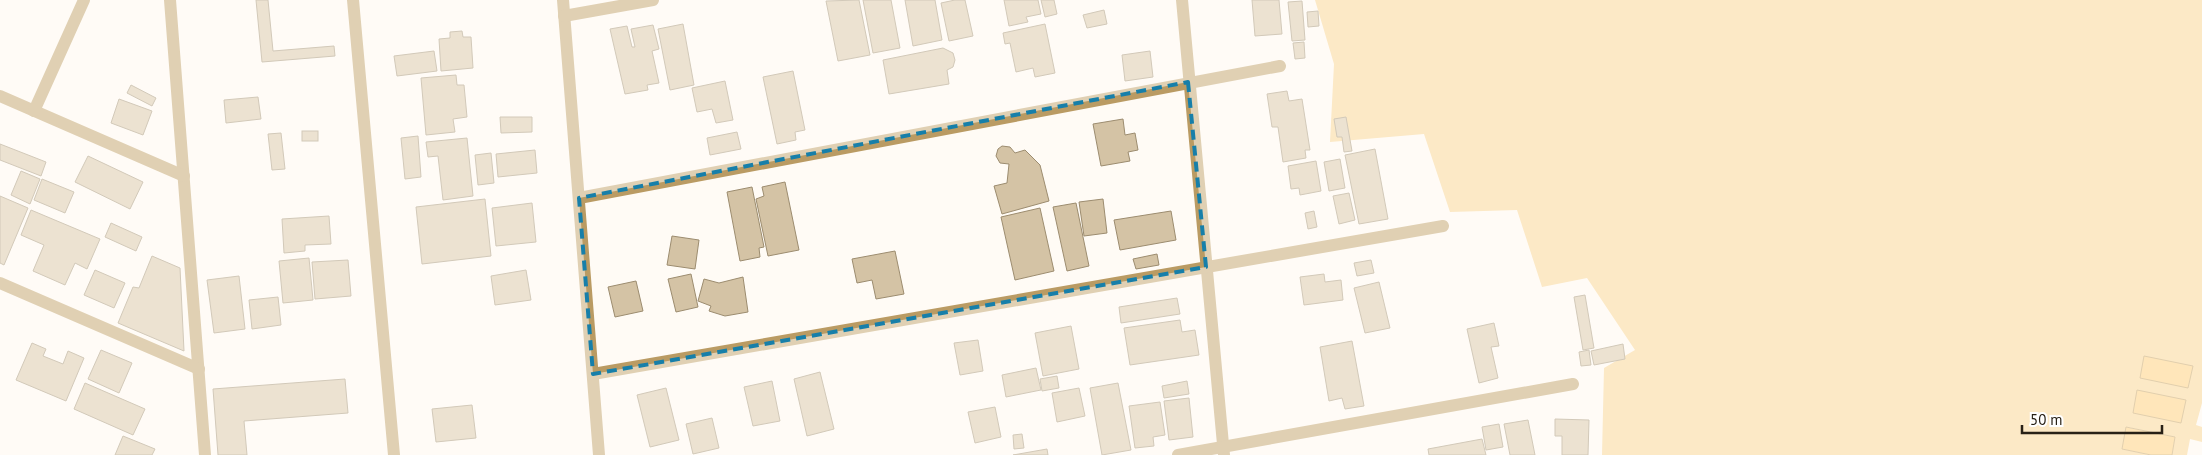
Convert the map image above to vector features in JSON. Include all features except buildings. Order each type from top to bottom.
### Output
[{"type":"street","points":[[34,111],[84,0]]},
{"type":"street","points":[[170,0],[205,455]]},
{"type":"street","points":[[352,0],[394,455]]},
{"type":"street","points":[[563,0],[599,455]]},
{"type":"street","points":[[564,16],[653,0]]},
{"type":"street","points":[[1182,0],[1223,451]]},
{"type":"street","points":[[579,198],[1280,66]]},
{"type":"street","points":[[0,96],[184,176]]},
{"type":"street","points":[[593,374],[1443,226]]},
{"type":"street","points":[[0,283],[198,370]]},
{"type":"street","points":[[1178,455],[1223,451],[1573,384]]},
{"type":"highlighted area","points":[[1188,82],[1206,267],[593,374],[579,198]]},
{"type":"shaded area","points":[[1315,0],[2202,0],[2202,403],[2196,425],[2202,427],[2202,442],[2190,439],[2187,455],[2172,455],[2175,437],[2127,427],[2122,449],[2150,455],[1602,455],[1604,368],[1635,350],[1587,278],[1542,287],[1517,210],[1450,212],[1424,134],[1330,142],[1334,64]]},
{"type":"shaded area","points":[[2144,356],[2193,366],[2188,388],[2140,378]]},
{"type":"shaded area","points":[[2137,390],[2186,400],[2181,423],[2133,413]]},
{"type":"shaded area","points":[[2126,427],[2175,437],[2172,455],[2151,455],[2122,449]]}]
